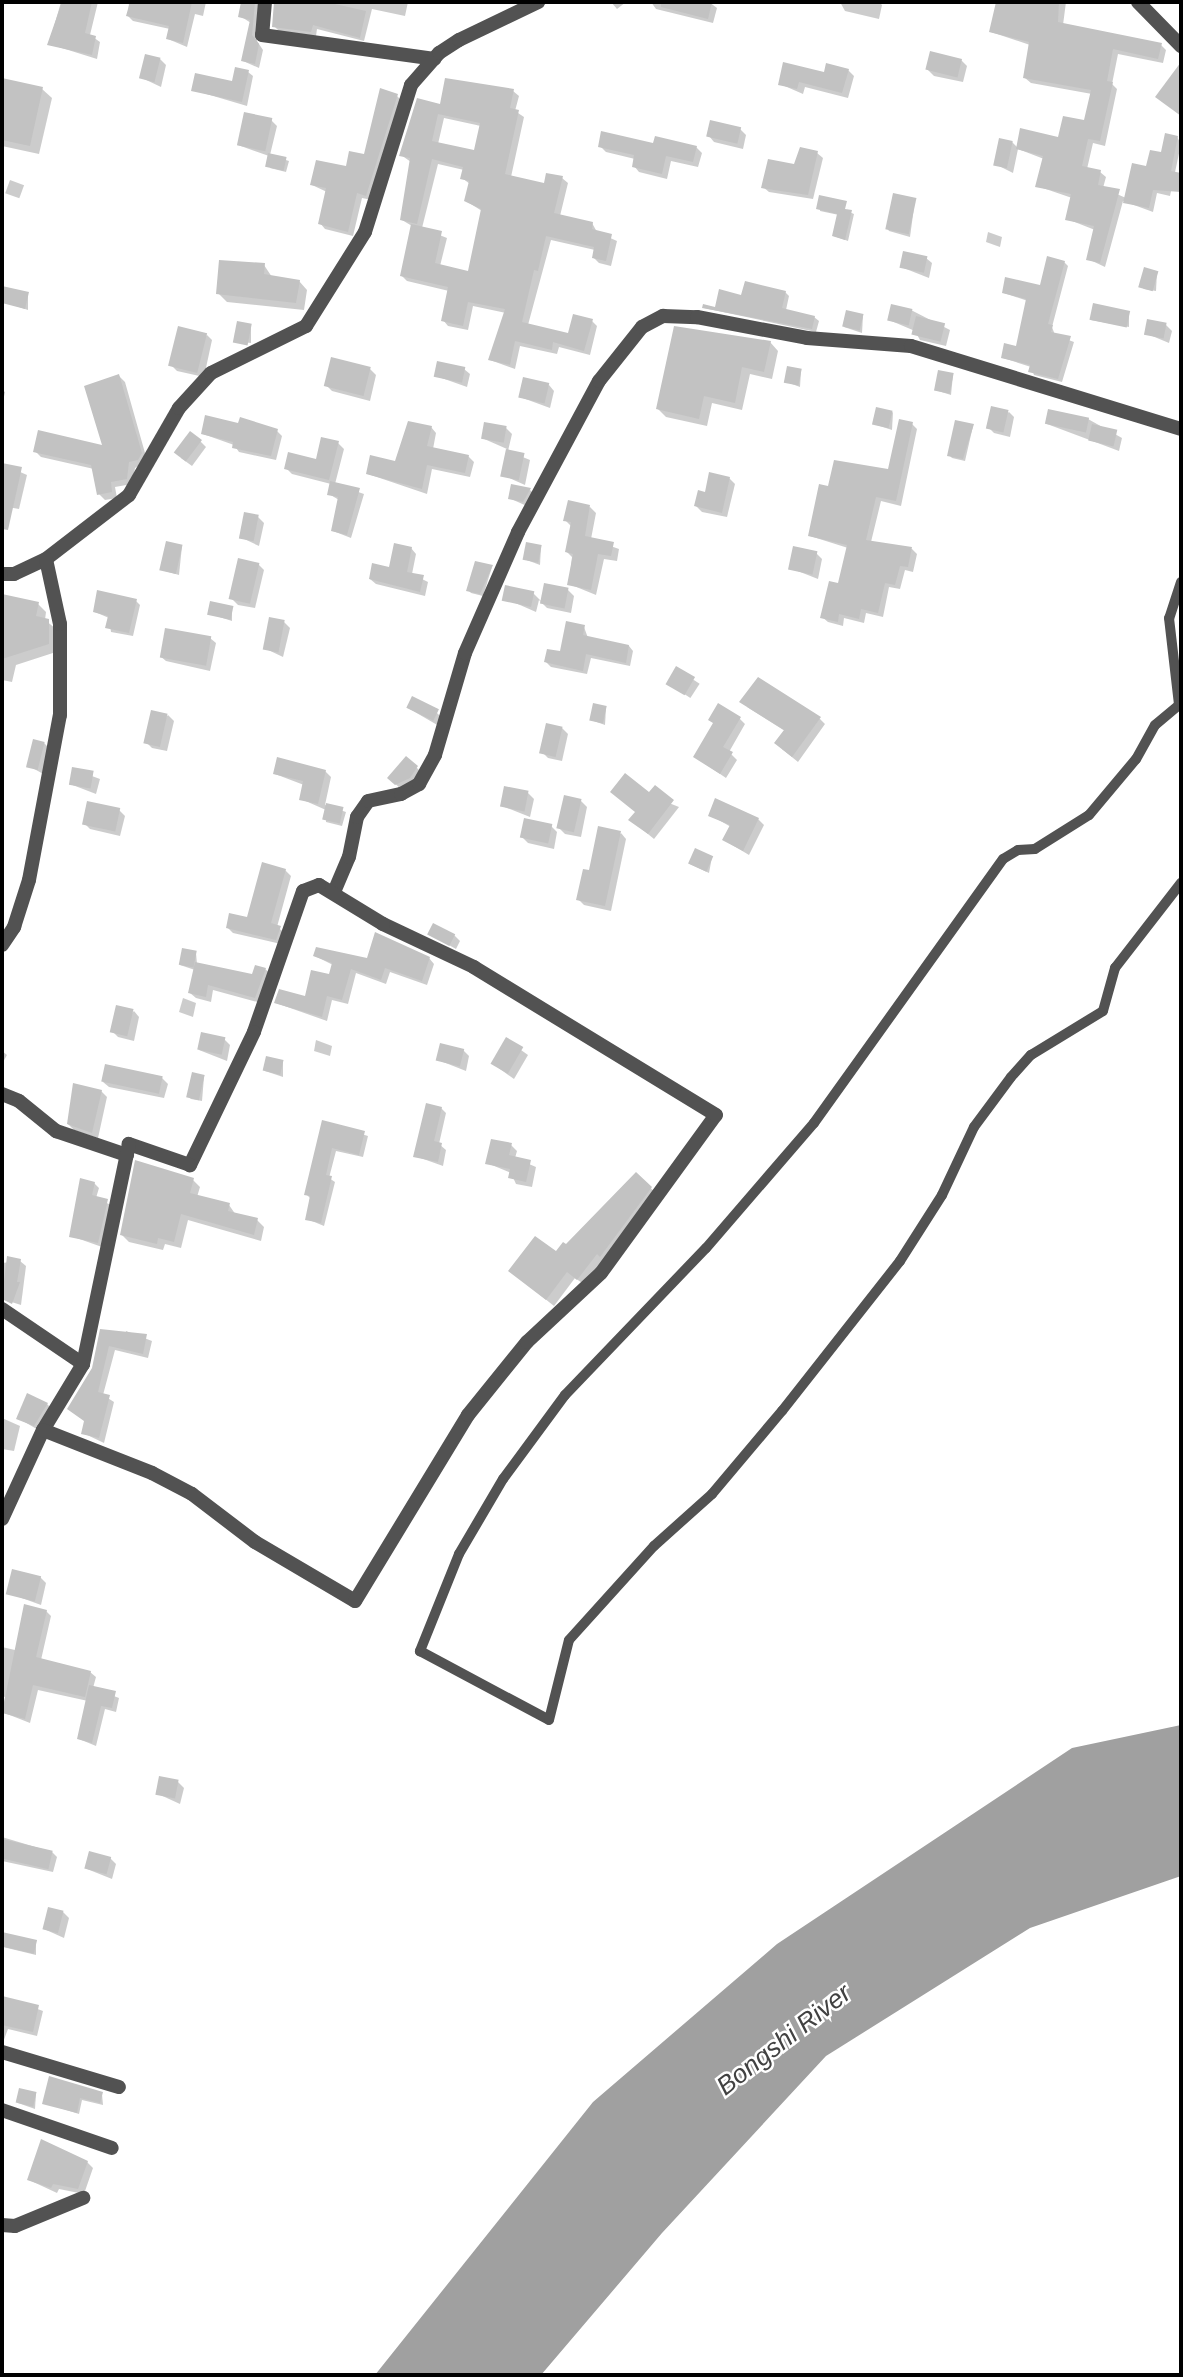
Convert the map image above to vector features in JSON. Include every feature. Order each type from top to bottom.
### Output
[{"type":"street","points":[[265,2],[262,36],[434,59]]},
{"type":"street","points":[[2,574],[15,574],[46,559],[129,495],[195,386],[243,354],[306,326],[365,232],[411,86],[434,59],[459,40],[538,2]]},
{"type":"street","points":[[1138,2],[1181,46]]},
{"type":"street","points":[[334,892],[349,857],[357,817],[368,801],[401,794],[419,784],[435,755],[465,653],[518,532],[599,381],[642,327],[663,316],[697,317],[807,338],[911,346],[1181,429]]},
{"type":"street","points":[[2,945],[14,927],[29,880],[60,715],[60,624],[46,559]]},
{"type":"street","points":[[2,1519],[43,1430],[83,1364],[129,1144],[190,1165],[254,1032],[303,891],[319,885],[383,924],[474,967],[716,1115],[601,1273],[527,1342],[468,1415],[355,1601],[255,1542],[192,1494],[152,1472],[43,1430]]},
{"type":"street","points":[[2,1094],[19,1101],[56,1131],[127,1155]]},
{"type":"street","points":[[2,1309],[83,1364]]},
{"type":"street","points":[[2,2052],[119,2087]]},
{"type":"street","points":[[2,2110],[112,2148]]},
{"type":"street","points":[[2,2225],[15,2225],[83,2198]]},
{"type":"lane","points":[[1181,582],[1178,600],[1169,618],[1179,705],[1156,725],[1128,769],[1089,815],[1035,849],[1018,850],[1003,859],[814,1124],[706,1248],[565,1395],[503,1479],[459,1555],[420,1651],[549,1720],[569,1640],[654,1546],[712,1494],[782,1411],[900,1261],[943,1195],[974,1127],[1011,1077],[1031,1055],[1103,1011],[1115,968],[1181,883]]},
{"type":"water","name":"Bongshi River","points":[[1181,1725],[1181,1876],[1030,1928],[826,2056],[662,2233],[541,2375],[375,2375],[593,2102],[777,1944],[1072,1748]]},
{"type":"building","points":[[62,2],[92,2],[85,33],[96,36],[92,55],[47,45]]},
{"type":"building","points":[[130,2],[192,2],[183,43],[166,39],[169,26],[126,16]]},
{"type":"building","points":[[241,2],[255,2],[252,35],[259,44],[255,64],[241,61],[250,20],[238,17]]},
{"type":"building","points":[[274,2],[326,2],[366,11],[360,38],[313,25],[311,32],[272,27]]},
{"type":"building","points":[[661,2],[712,2],[708,19],[661,7]]},
{"type":"building","points":[[996,2],[1059,2],[1058,22],[1162,43],[1158,59],[1113,49],[1107,81],[1113,82],[1100,141],[1088,139],[1082,166],[1101,170],[1098,185],[1120,189],[1100,263],[1086,260],[1094,226],[1065,220],[1071,194],[1035,187],[1043,156],[1016,149],[1020,128],[1058,137],[1063,116],[1084,120],[1091,90],[1023,78],[1029,42],[989,32]]},
{"type":"building","points":[[930,51],[962,59],[957,77],[925,69]]},
{"type":"building","points":[[145,54],[161,58],[154,82],[139,78]]},
{"type":"building","points":[[783,62],[824,72],[826,63],[849,69],[842,93],[799,82],[797,89],[778,85]]},
{"type":"building","points":[[1181,62],[1181,116],[1155,97]]},
{"type":"building","points":[[235,67],[249,70],[242,102],[191,91],[195,73],[232,81]]},
{"type":"building","points":[[2,78],[43,87],[30,146],[2,140]]},
{"type":"building","points":[[445,78],[514,89],[510,108],[519,110],[505,174],[544,183],[546,173],[563,176],[554,213],[593,222],[592,229],[612,234],[606,261],[592,258],[594,247],[546,236],[538,271],[534,270],[522,322],[568,333],[573,314],[593,319],[584,351],[553,342],[552,350],[515,341],[510,365],[488,360],[505,309],[468,302],[463,326],[441,321],[448,287],[400,276],[411,224],[442,231],[435,263],[468,271],[481,209],[464,201],[469,181],[460,179],[463,167],[432,159],[417,224],[400,220],[410,158],[399,156],[417,98],[440,104]],"holes":[[[438,114],[480,123],[474,150],[432,141]]]},
{"type":"building","points":[[380,88],[398,94],[366,196],[357,193],[348,232],[318,224],[326,188],[310,185],[316,160],[346,166],[349,151],[364,154]]},
{"type":"building","points":[[244,112],[272,118],[265,151],[237,145]]},
{"type":"building","points":[[710,120],[741,127],[737,144],[706,137]]},
{"type":"building","points":[[601,131],[653,143],[655,136],[697,146],[693,162],[666,156],[662,174],[632,167],[634,155],[598,147]]},
{"type":"building","points":[[1165,133],[1178,136],[1171,171],[1181,173],[1181,192],[1153,190],[1149,208],[1123,203],[1132,163],[1146,166],[1150,150],[1161,152]]},
{"type":"building","points":[[999,138],[1013,141],[1007,168],[993,165]]},
{"type":"building","points":[[800,147],[818,151],[808,195],[761,188],[768,159],[794,164]]},
{"type":"building","points":[[268,153],[287,157],[284,171],[265,167]]},
{"type":"building","points":[[893,193],[916,198],[909,234],[885,229]]},
{"type":"building","points":[[819,195],[847,201],[845,209],[852,210],[845,240],[832,236],[837,214],[816,209]]},
{"type":"building","points":[[903,251],[927,256],[924,273],[899,268]]},
{"type":"building","points":[[1047,256],[1065,261],[1048,324],[1053,325],[1051,332],[1071,336],[1058,379],[1028,372],[1030,365],[1001,358],[1004,343],[1016,346],[1026,299],[1002,293],[1005,277],[1040,285]]},
{"type":"building","points":[[219,260],[265,263],[264,274],[300,280],[296,303],[216,294]]},
{"type":"building","points":[[1144,267],[1158,271],[1153,291],[1138,287]]},
{"type":"building","points":[[745,281],[786,291],[782,308],[815,316],[812,329],[702,308],[703,304],[715,307],[719,289],[741,295]]},
{"type":"building","points":[[2,286],[29,292],[25,309],[2,303]]},
{"type":"building","points":[[1093,303],[1130,311],[1127,328],[1089,320]]},
{"type":"building","points":[[891,304],[912,309],[909,326],[887,321]]},
{"type":"building","points":[[846,310],[864,314],[860,331],[842,327]]},
{"type":"building","points":[[916,316],[945,323],[941,342],[911,334]]},
{"type":"building","points":[[1147,319],[1167,323],[1164,339],[1144,335]]},
{"type":"building","points":[[237,321],[252,324],[248,345],[233,343]]},
{"type":"building","points":[[178,326],[207,333],[197,373],[168,366]]},
{"type":"building","points":[[674,326],[771,341],[764,372],[742,367],[735,403],[704,396],[699,419],[656,409]]},
{"type":"building","points":[[331,357],[371,367],[364,396],[324,386]]},
{"type":"building","points":[[437,361],[465,367],[462,383],[434,377]]},
{"type":"building","points":[[787,366],[802,369],[798,386],[784,383]]},
{"type":"building","points":[[938,370],[954,373],[950,394],[934,391]]},
{"type":"building","points":[[119,374],[142,453],[138,460],[129,462],[127,479],[111,482],[112,492],[97,495],[91,465],[33,452],[38,430],[102,445],[84,386]]},
{"type":"building","points":[[523,377],[549,383],[545,404],[518,397]]},
{"type":"building","points":[[991,406],[1009,410],[1003,432],[986,428]]},
{"type":"building","points":[[876,407],[893,411],[889,428],[872,425]]},
{"type":"building","points":[[1048,409],[1089,418],[1086,432],[1045,424]]},
{"type":"building","points":[[205,415],[238,423],[240,417],[278,429],[271,456],[232,448],[233,442],[201,434]]},
{"type":"building","points":[[899,419],[913,422],[896,501],[876,497],[866,540],[912,547],[908,567],[900,566],[895,585],[885,583],[878,613],[861,609],[859,619],[839,614],[838,622],[820,618],[829,581],[838,583],[847,545],[808,536],[819,484],[828,486],[834,460],[888,469]]},
{"type":"building","points":[[955,420],[974,424],[963,459],[947,456]]},
{"type":"building","points":[[408,421],[432,426],[427,446],[469,455],[465,473],[427,465],[422,489],[366,474],[370,455],[395,461]]},
{"type":"building","points":[[484,422],[507,426],[504,443],[481,439]]},
{"type":"building","points":[[1092,424],[1117,430],[1114,446],[1088,441]]},
{"type":"building","points":[[190,431],[202,440],[186,462],[174,453]]},
{"type":"building","points":[[321,437],[339,441],[329,480],[284,469],[288,452],[316,459]]},
{"type":"building","points":[[506,449],[525,453],[519,480],[500,476]]},
{"type":"building","points":[[2,463],[22,467],[8,530],[2,529]]},
{"type":"building","points":[[709,472],[730,477],[722,513],[694,506],[698,490],[705,492]]},
{"type":"building","points":[[330,481],[360,488],[347,535],[331,531],[338,497],[327,495]]},
{"type":"building","points":[[511,484],[531,488],[523,502],[508,499]]},
{"type":"building","points":[[568,500],[590,505],[585,536],[614,542],[611,556],[598,554],[591,590],[567,585],[573,554],[565,552],[571,522],[563,521]]},
{"type":"building","points":[[244,512],[259,515],[254,541],[239,539]]},
{"type":"building","points":[[166,541],[183,545],[176,574],[159,570]]},
{"type":"building","points":[[526,542],[542,545],[538,563],[523,560]]},
{"type":"building","points":[[394,543],[412,547],[407,572],[424,575],[420,592],[369,579],[372,563],[389,567]]},
{"type":"building","points":[[793,546],[817,551],[812,575],[788,569]]},
{"type":"building","points":[[238,558],[259,563],[250,604],[229,599]]},
{"type":"building","points":[[475,561],[493,565],[480,594],[466,591]]},
{"type":"building","points":[[544,583],[569,588],[565,608],[540,604]]},
{"type":"building","points":[[505,585],[534,591],[531,607],[502,601]]},
{"type":"building","points":[[97,590],[137,599],[129,633],[105,628],[108,616],[93,612]]},
{"type":"building","points":[[2,594],[39,602],[36,616],[49,619],[49,644],[2,659]]},
{"type":"building","points":[[210,601],[233,606],[231,620],[207,615]]},
{"type":"building","points":[[269,617],[285,620],[278,652],[263,649]]},
{"type":"building","points":[[566,621],[585,625],[583,635],[629,645],[626,663],[586,654],[583,671],[544,662],[547,649],[560,651]]},
{"type":"building","points":[[165,628],[211,636],[206,666],[160,658]]},
{"type":"building","points":[[676,666],[695,677],[685,695],[666,684]]},
{"type":"building","points":[[758,677],[821,717],[792,757],[774,743],[784,730],[739,702]]},
{"type":"building","points":[[412,696],[439,709],[433,721],[406,708]]},
{"type":"building","points":[[593,703],[607,706],[603,724],[589,721]]},
{"type":"building","points":[[718,703],[741,717],[723,747],[733,752],[720,774],[693,757],[713,723],[708,720]]},
{"type":"building","points":[[151,710],[168,714],[160,747],[143,743]]},
{"type":"building","points":[[546,723],[563,727],[556,757],[539,753]]},
{"type":"building","points":[[33,739],[45,742],[38,770],[26,767]]},
{"type":"building","points":[[406,756],[418,766],[410,778],[395,785],[387,778]]},
{"type":"building","points":[[277,757],[326,770],[318,804],[299,800],[303,781],[273,774]]},
{"type":"building","points":[[72,767],[94,771],[91,789],[69,785]]},
{"type":"building","points":[[625,773],[649,792],[655,785],[674,800],[648,834],[628,820],[635,812],[610,792]]},
{"type":"building","points":[[504,786],[529,791],[525,811],[500,807]]},
{"type":"building","points":[[564,795],[582,799],[574,832],[556,828]]},
{"type":"building","points":[[715,798],[759,818],[743,851],[722,840],[730,825],[708,816]]},
{"type":"building","points":[[87,801],[120,808],[115,832],[82,824]]},
{"type":"building","points":[[326,803],[344,807],[340,824],[322,820]]},
{"type":"building","points":[[524,818],[552,824],[548,844],[520,838]]},
{"type":"building","points":[[598,826],[621,831],[605,906],[576,900],[583,869],[589,870]]},
{"type":"building","points":[[695,848],[713,856],[706,872],[688,864]]},
{"type":"building","points":[[262,862],[286,869],[271,923],[281,926],[276,940],[226,928],[229,913],[247,917]]},
{"type":"building","points":[[433,923],[455,934],[449,946],[427,935]]},
{"type":"building","points":[[375,932],[430,957],[422,981],[385,968],[381,980],[351,969],[342,1000],[327,996],[322,1017],[274,1003],[279,989],[305,996],[311,970],[329,974],[332,963],[313,956],[316,947],[367,958]]},
{"type":"building","points":[[182,948],[197,951],[193,968],[179,965]]},
{"type":"building","points":[[195,962],[252,974],[255,965],[266,968],[255,998],[208,985],[206,997],[188,993]]},
{"type":"building","points":[[116,1005],[134,1009],[127,1036],[110,1032]]},
{"type":"building","points":[[201,1032],[225,1037],[222,1055],[197,1050]]},
{"type":"building","points":[[506,1037],[523,1047],[508,1074],[490,1064]]},
{"type":"building","points":[[440,1043],[464,1049],[460,1067],[436,1060]]},
{"type":"building","points":[[266,1056],[284,1060],[280,1075],[263,1071]]},
{"type":"building","points":[[105,1064],[163,1076],[159,1094],[101,1082]]},
{"type":"building","points":[[192,1072],[205,1075],[199,1100],[186,1097]]},
{"type":"building","points":[[73,1083],[102,1090],[92,1133],[67,1124]]},
{"type":"building","points":[[426,1103],[442,1107],[434,1141],[442,1143],[438,1162],[413,1157]]},
{"type":"building","points":[[322,1120],[365,1131],[359,1155],[332,1148],[326,1175],[332,1176],[321,1223],[305,1220],[310,1196],[304,1195]]},
{"type":"building","points":[[491,1139],[512,1143],[509,1155],[531,1160],[526,1182],[508,1178],[510,1169],[485,1164]]},
{"type":"building","points":[[135,1160],[194,1178],[190,1193],[230,1203],[228,1211],[258,1218],[254,1235],[181,1214],[174,1242],[158,1238],[157,1244],[120,1235]]},
{"type":"building","points":[[636,1172],[652,1187],[600,1257],[597,1254],[577,1280],[567,1272],[546,1300],[508,1271],[535,1236],[556,1251],[563,1242],[566,1244]]},
{"type":"building","points":[[80,1178],[95,1182],[92,1195],[108,1199],[98,1243],[69,1237]]},
{"type":"building","points":[[7,1256],[21,1259],[17,1282],[20,1282],[12,1304],[2,1299]]},
{"type":"building","points":[[100,1329],[147,1334],[143,1354],[109,1346],[98,1392],[110,1395],[99,1438],[81,1434],[84,1421],[67,1409],[92,1368]]},
{"type":"building","points":[[27,1393],[48,1403],[34,1426],[16,1419]]},
{"type":"building","points":[[12,1569],[41,1576],[35,1601],[6,1594]]},
{"type":"building","points":[[24,1604],[47,1610],[36,1657],[91,1671],[85,1697],[33,1685],[25,1719],[2,1713]]},
{"type":"building","points":[[89,1685],[116,1691],[112,1708],[101,1706],[92,1743],[77,1739]]},
{"type":"building","points":[[159,1776],[179,1780],[175,1798],[155,1795]]},
{"type":"building","points":[[2,1839],[53,1851],[48,1869],[2,1858]]},
{"type":"building","points":[[89,1851],[111,1857],[107,1874],[84,1868]]},
{"type":"building","points":[[48,1907],[64,1911],[58,1933],[42,1929]]},
{"type":"building","points":[[2,1932],[37,1940],[34,1954],[2,1946]]},
{"type":"building","points":[[2,1996],[39,2005],[33,2032],[2,2025]]},
{"type":"building","points":[[49,2076],[103,2092],[100,2103],[80,2098],[77,2113],[42,2104]]},
{"type":"building","points":[[19,2088],[37,2092],[33,2107],[16,2103]]},
{"type":"building","points":[[41,2139],[88,2161],[78,2189],[53,2184],[51,2188],[27,2180]]}]
